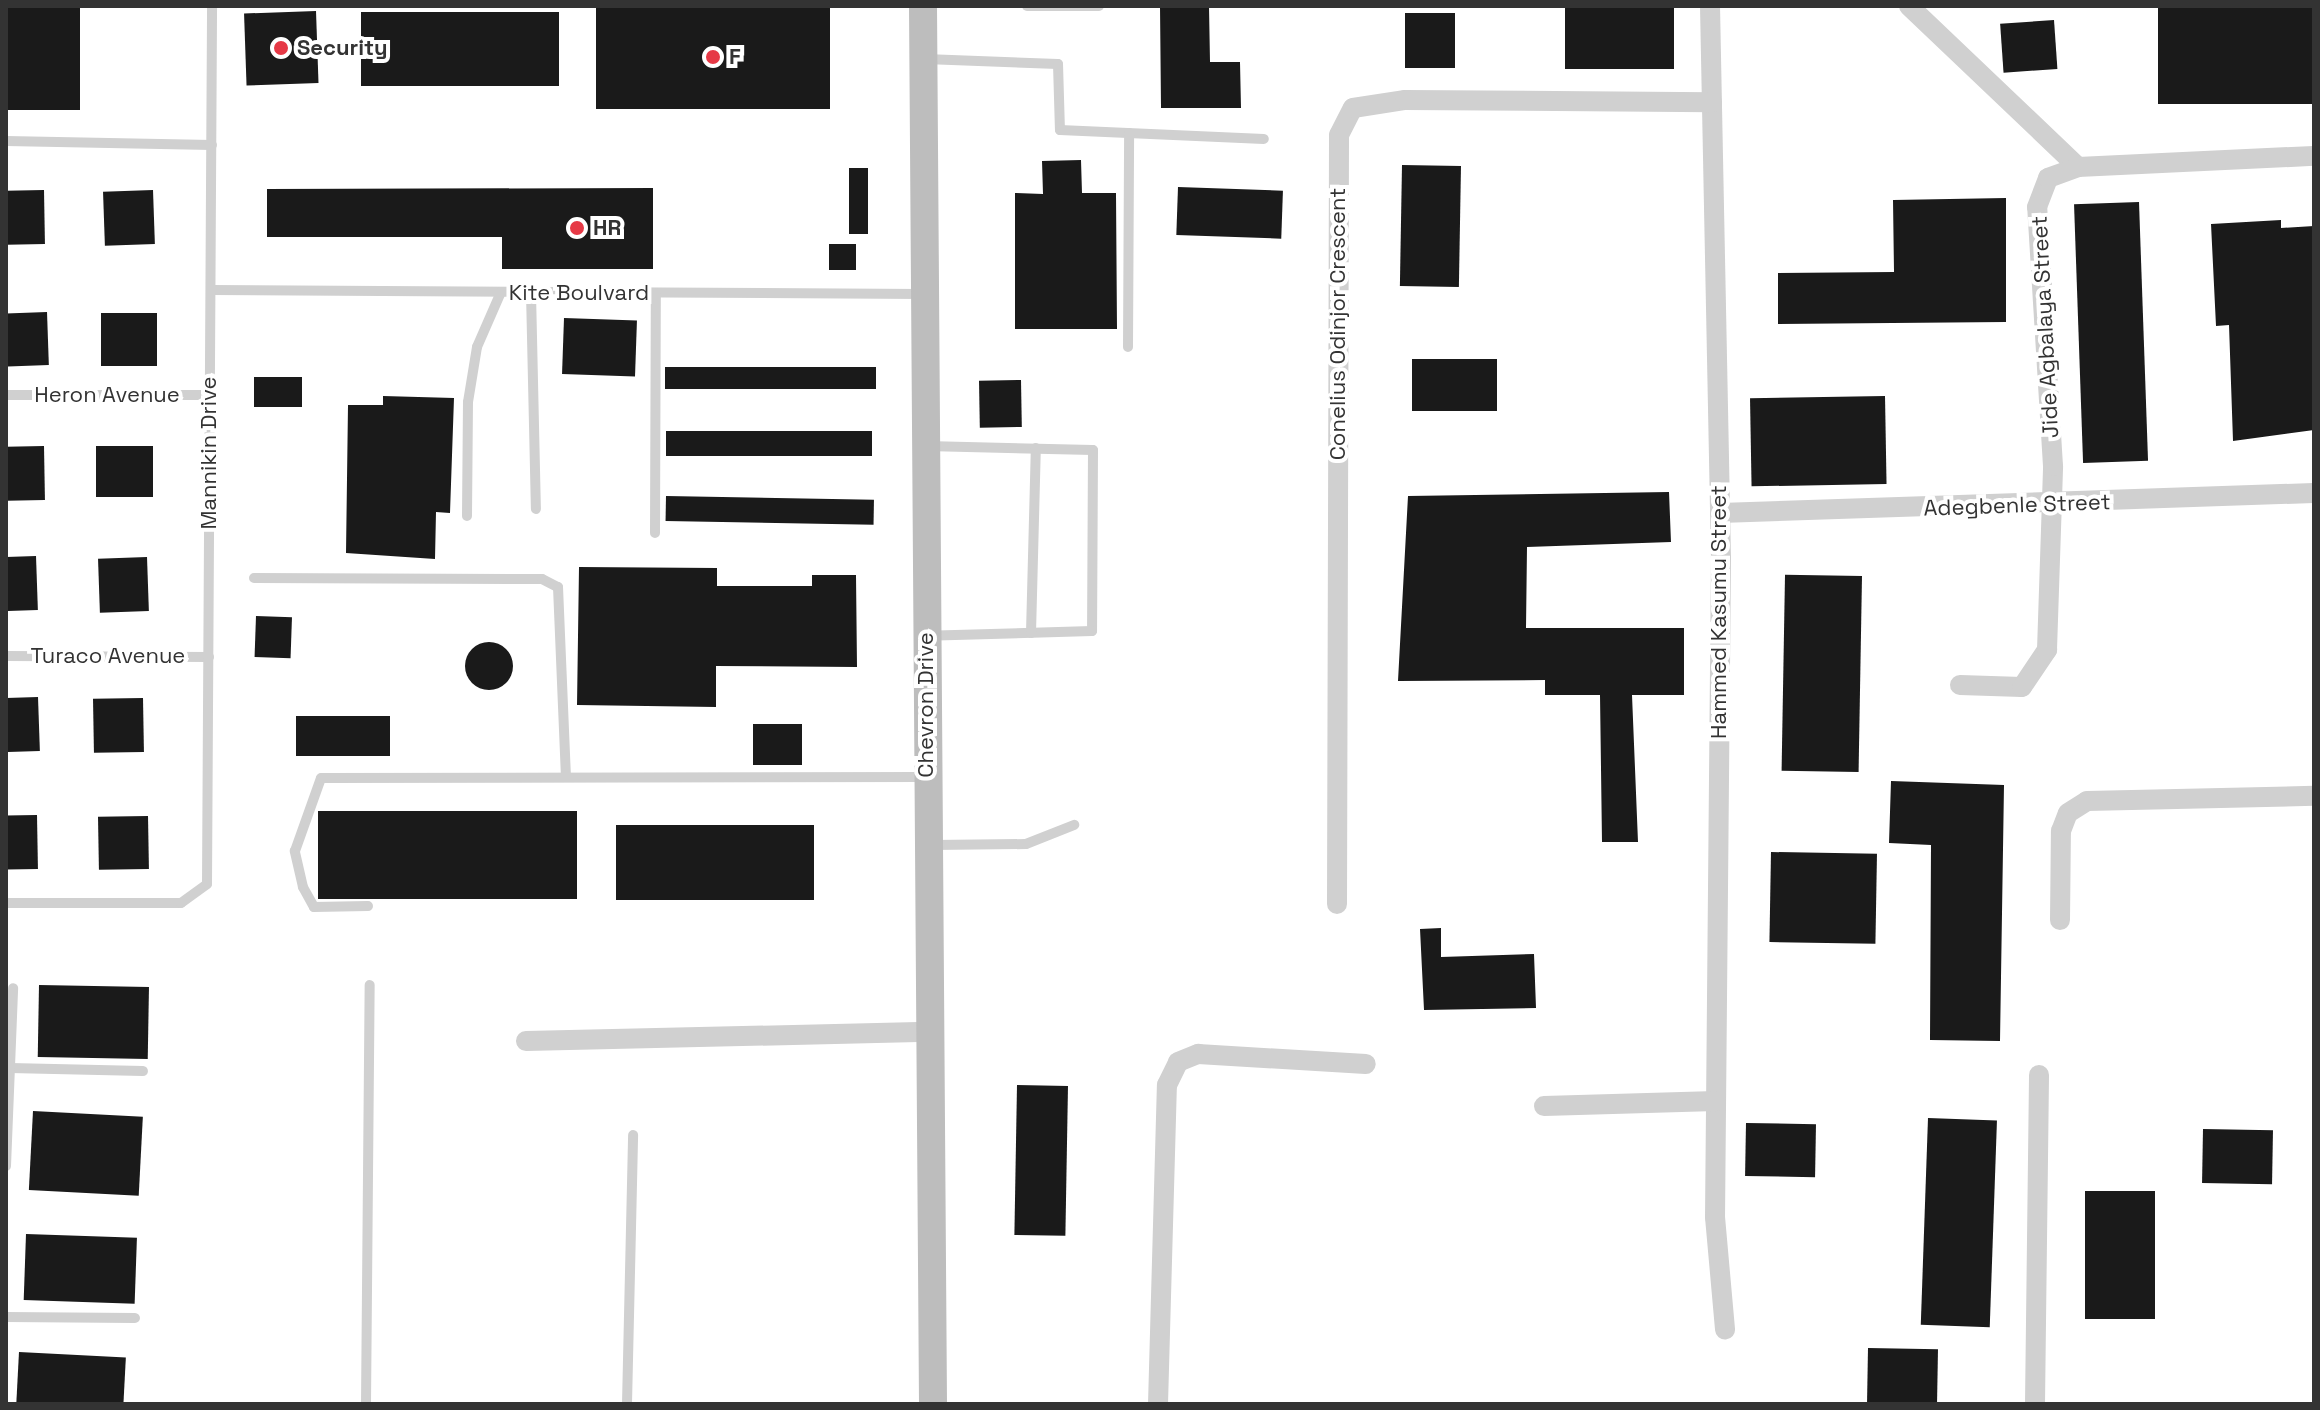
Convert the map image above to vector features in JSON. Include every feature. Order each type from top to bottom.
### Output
[{"type":"main road","name":"Chevron Drive","points":[[923,6],[933,1404]]},
{"type":"street","name":"Hammed Kasumu Street","points":[[1710,6],[1720,513],[1715,1217],[1725,1330]]},
{"type":"street","points":[[1909,6],[2078,167]]},
{"type":"street","name":"Conelius Odinjor Crescent","points":[[1337,904],[1339,135],[1353,108],[1405,100],[1712,102]]},
{"type":"street","name":"Jide Agbalaya Street","points":[[1960,685],[2022,687],[2042,667],[2052,505],[2037,207],[2048,178],[2078,167],[2314,156]]},
{"type":"street","name":"Adegbenle Street","points":[[1720,513],[2052,505],[2314,493]]},
{"type":"street","points":[[2060,920],[2061,831],[2068,813],[2087,801],[2314,796]]},
{"type":"street","points":[[526,1041],[929,1032]]},
{"type":"street","points":[[1158,1404],[1167,1085],[1178,1062],[1198,1054],[1366,1064]]},
{"type":"street","points":[[2035,1404],[2039,1075]]},
{"type":"street","points":[[1544,1106],[1716,1101]]},
{"type":"lane","name":"Mannikin Drive","points":[[6,903],[181,903],[196,897],[209,871],[212,6]]},
{"type":"lane","points":[[1027,6],[1099,6]]},
{"type":"lane","points":[[923,59],[1058,64],[1060,130],[1264,139]]},
{"type":"lane","points":[[1128,347],[1129,133]]},
{"type":"lane","points":[[6,141],[212,145]]},
{"type":"lane","name":"Kite Boulvard","points":[[211,290],[924,294]]},
{"type":"lane","points":[[467,516],[468,402],[477,347],[501,292]]},
{"type":"lane","points":[[531,293],[536,509]]},
{"type":"lane","points":[[655,533],[656,293]]},
{"type":"lane","name":"Heron Avenue","points":[[6,395],[209,395]]},
{"type":"lane","points":[[925,446],[1093,450],[1092,631],[926,636]]},
{"type":"lane","points":[[1031,633],[1036,448]]},
{"type":"lane","points":[[254,578],[542,579],[558,587],[566,777]]},
{"type":"lane","name":"Turaco Avenue","points":[[6,656],[209,657]]},
{"type":"lane","points":[[368,906],[314,907],[303,887],[295,851],[321,778],[927,777]]},
{"type":"lane","points":[[927,845],[1026,844],[1074,825]]},
{"type":"lane","points":[[366,1404],[370,985]]},
{"type":"lane","points":[[6,1166],[13,988]]},
{"type":"lane","points":[[10,1068],[143,1071]]},
{"type":"lane","points":[[627,1404],[633,1135]]},
{"type":"lane","points":[[6,1317],[135,1318]]},
{"type":"building","points":[[6,6],[80,6],[80,110],[6,110]]},
{"type":"building","name":"F","points":[[596,6],[830,6],[830,109],[596,109]]},
{"type":"building","points":[[1160,6],[1209,6],[1210,62],[1240,62],[1241,108],[1161,108]]},
{"type":"building","points":[[1565,6],[1674,6],[1674,69],[1565,69]]},
{"type":"building","points":[[2158,6],[2314,6],[2314,104],[2158,104]]},
{"type":"building","name":"Security","points":[[316,11],[319,83],[247,85],[244,14]]},
{"type":"building","points":[[361,12],[559,12],[559,86],[361,86]]},
{"type":"building","points":[[1405,13],[1455,13],[1455,68],[1405,68]]},
{"type":"building","points":[[2054,20],[2057,69],[2004,73],[2000,24]]},
{"type":"building","points":[[1081,160],[1082,193],[1116,193],[1117,329],[1015,329],[1015,193],[1043,194],[1042,161]]},
{"type":"building","points":[[1402,165],[1461,166],[1459,287],[1400,286]]},
{"type":"building","points":[[849,168],[868,168],[868,234],[849,234]]},
{"type":"building","points":[[1178,187],[1283,191],[1281,239],[1176,235]]},
{"type":"building","points":[[653,188],[653,269],[502,269],[502,237],[267,237],[267,189]]},
{"type":"building","points":[[44,190],[45,244],[7,245],[6,191]]},
{"type":"building","points":[[153,190],[155,244],[105,246],[103,192]]},
{"type":"building","points":[[2006,198],[2006,322],[1778,324],[1778,273],[1894,272],[1893,200]]},
{"type":"building","points":[[2139,202],[2148,461],[2083,463],[2074,204]]},
{"type":"building","points":[[2281,220],[2281,228],[2314,226],[2314,430],[2233,441],[2229,325],[2216,326],[2211,224]]},
{"type":"building","points":[[829,244],[856,244],[856,270],[829,270]]},
{"type":"building","points":[[47,312],[49,365],[8,366],[6,313]]},
{"type":"building","points":[[101,313],[157,313],[157,366],[101,366]]},
{"type":"building","points":[[564,318],[637,321],[635,377],[562,374]]},
{"type":"building","points":[[1412,359],[1497,359],[1497,411],[1412,411]]},
{"type":"building","points":[[665,367],[876,367],[876,389],[665,389]]},
{"type":"building","points":[[254,377],[302,377],[302,407],[254,407]]},
{"type":"building","points":[[1021,380],[1022,427],[980,428],[979,381]]},
{"type":"building","points":[[383,396],[454,398],[450,513],[436,512],[435,559],[346,553],[348,405],[383,405]]},
{"type":"building","points":[[1885,396],[1887,484],[1752,486],[1750,398]]},
{"type":"building","points":[[666,431],[872,431],[872,456],[666,456]]},
{"type":"building","points":[[44,446],[45,500],[7,501],[6,447]]},
{"type":"building","points":[[96,446],[153,446],[153,497],[96,497]]},
{"type":"building","points":[[1669,492],[1671,542],[1527,547],[1526,628],[1684,628],[1684,695],[1632,695],[1638,842],[1602,842],[1600,695],[1545,695],[1545,680],[1398,681],[1408,496]]},
{"type":"building","points":[[666,496],[874,500],[874,525],[666,521]]},
{"type":"building","points":[[36,556],[38,610],[8,611],[6,557]]},
{"type":"building","points":[[147,557],[149,611],[100,613],[98,559]]},
{"type":"building","points":[[579,567],[717,568],[717,586],[812,586],[812,575],[856,575],[857,667],[716,666],[716,707],[577,705]]},
{"type":"building","points":[[1785,575],[1862,576],[1859,772],[1782,771]]},
{"type":"building","points":[[256,616],[292,617],[291,658],[255,657]]},
{"type":"building","points":[[489,642],[506,649],[513,666],[506,683],[489,690],[472,683],[465,666],[472,649]]},
{"type":"building","points":[[38,697],[40,751],[8,752],[6,698]]},
{"type":"building","points":[[143,698],[144,752],[94,753],[93,699]]},
{"type":"building","points":[[296,716],[390,716],[390,756],[296,756]]},
{"type":"building","points":[[753,724],[802,724],[802,765],[753,765]]},
{"type":"building","points":[[1891,781],[2004,785],[2000,1041],[1930,1040],[1931,845],[1889,843]]},
{"type":"building","points":[[318,811],[577,811],[577,899],[318,899]]},
{"type":"building","points":[[37,815],[38,869],[7,870],[6,816]]},
{"type":"building","points":[[148,816],[149,869],[99,870],[98,817]]},
{"type":"building","points":[[616,825],[814,825],[814,900],[616,900]]},
{"type":"building","points":[[1771,852],[1877,854],[1875,944],[1769,942]]},
{"type":"building","points":[[1441,928],[1441,957],[1534,954],[1536,1008],[1424,1010],[1420,929]]},
{"type":"building","points":[[39,985],[149,987],[148,1059],[38,1057]]},
{"type":"building","points":[[1017,1085],[1068,1086],[1065,1236],[1014,1235]]},
{"type":"building","points":[[33,1111],[143,1117],[139,1196],[29,1190]]},
{"type":"building","points":[[1928,1118],[1997,1120],[1990,1327],[1921,1325]]},
{"type":"building","points":[[1746,1123],[1816,1124],[1815,1177],[1745,1176]]},
{"type":"building","points":[[2203,1129],[2273,1130],[2272,1184],[2202,1183]]},
{"type":"building","points":[[2085,1191],[2155,1191],[2155,1319],[2085,1319]]},
{"type":"building","points":[[26,1234],[137,1238],[135,1304],[24,1300]]},
{"type":"building","points":[[1868,1348],[1938,1349],[1937,1403],[1867,1402]]},
{"type":"building","points":[[19,1352],[126,1358],[123,1404],[16,1404]]},
{"type":"place","name":"Security","points":[[281,48]]},
{"type":"place","name":"F","points":[[713,57]]},
{"type":"place","name":"HR","points":[[577,228]]}]
